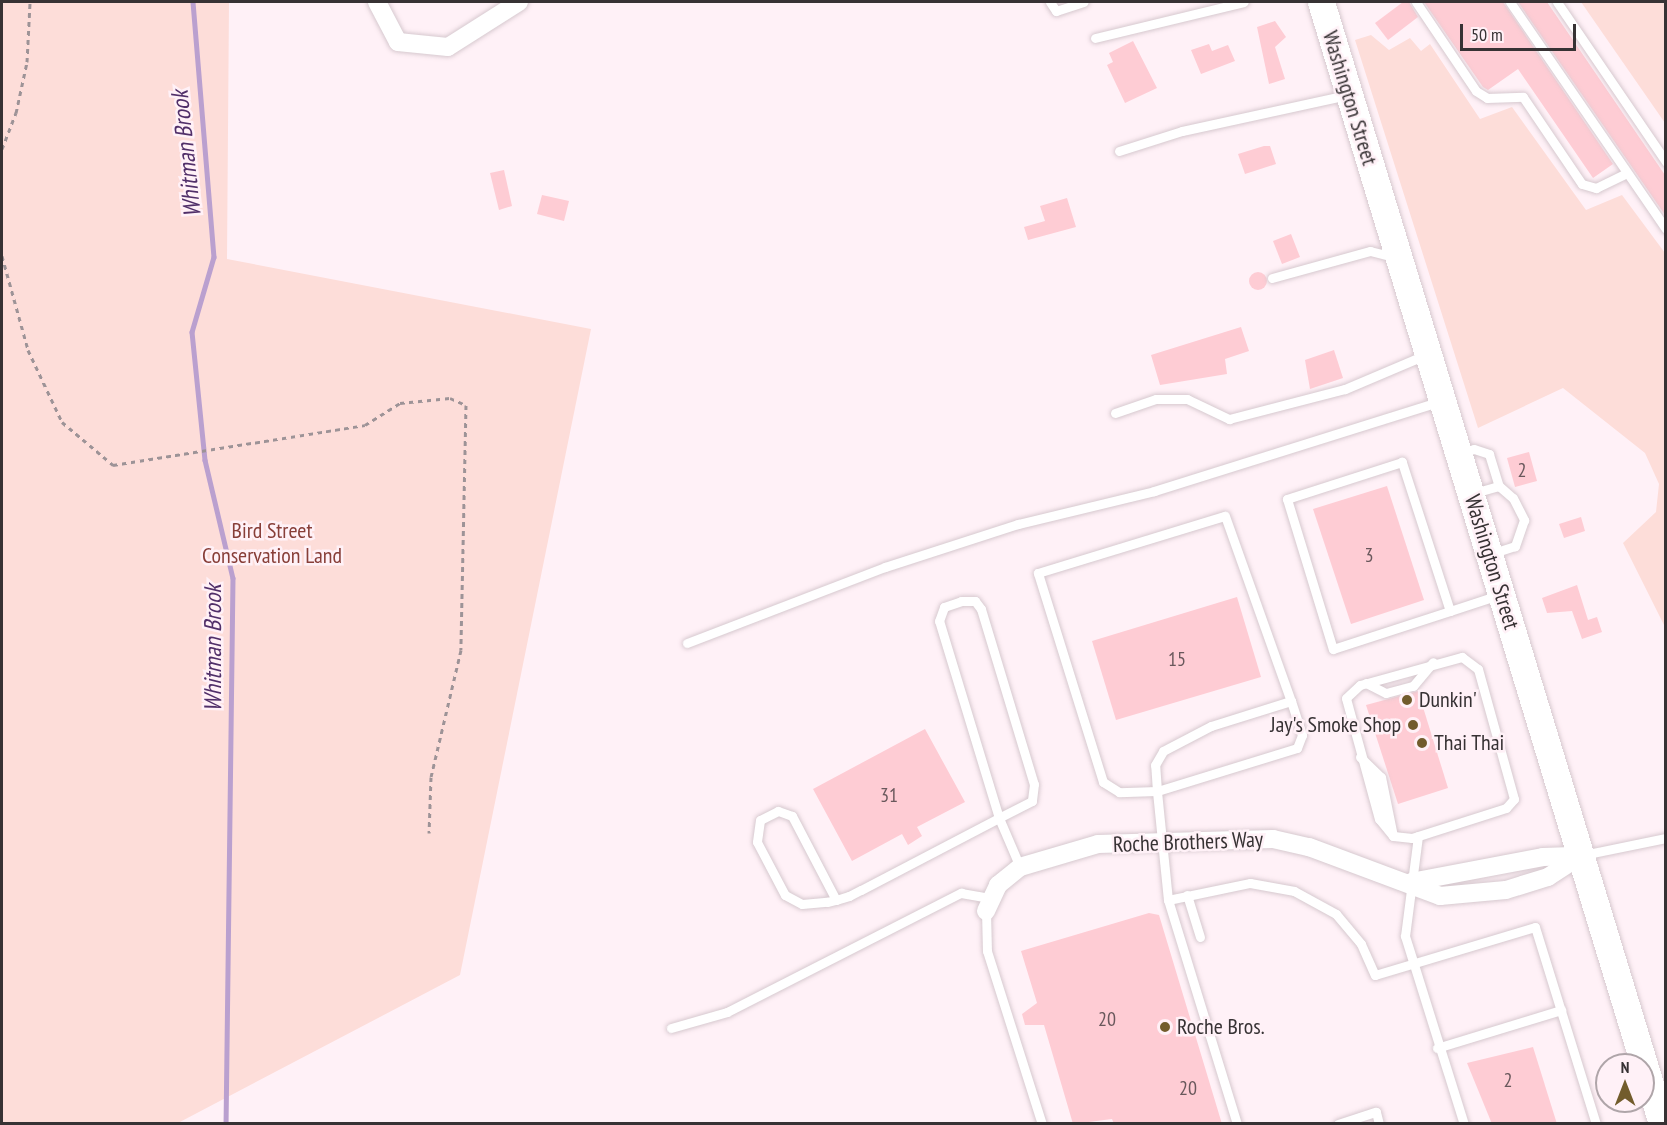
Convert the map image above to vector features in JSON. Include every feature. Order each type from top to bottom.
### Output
[{"type":"main road","name":"Washington Street","points":[[1321,2],[1662,1124]]},
{"type":"street","points":[[377,2],[398,42],[448,47],[519,2]]},
{"type":"street","name":"Roche Brothers Way","points":[[988,904],[1020,867],[1075,848],[1161,840],[1273,839],[1411,882],[1440,896],[1487,894],[1548,877],[1580,856]]},
{"type":"lane","points":[[1050,2],[1056,11],[1084,2]]},
{"type":"lane","points":[[1095,38],[1244,2]]},
{"type":"lane","points":[[1416,2],[1476,91],[1487,99],[1523,97],[1582,184],[1596,188],[1627,172]]},
{"type":"lane","points":[[1510,2],[1665,230]]},
{"type":"lane","points":[[1557,2],[1665,162]]},
{"type":"lane","points":[[1119,151],[1182,131],[1349,95]]},
{"type":"lane","points":[[1272,278],[1370,250],[1399,258]]},
{"type":"lane","points":[[1115,413],[1156,399],[1187,399],[1229,418],[1345,389],[1429,354]]},
{"type":"lane","points":[[687,643],[885,567],[1018,524],[1154,491],[1443,400]]},
{"type":"lane","points":[[1459,453],[1474,449],[1489,454],[1499,486],[1519,508],[1524,530],[1515,546],[1490,554]]},
{"type":"lane","points":[[1450,611],[1402,462],[1287,499],[1333,649],[1450,611],[1501,594]]},
{"type":"lane","points":[[1471,494],[1499,486]]},
{"type":"lane","points":[[1225,516],[1291,701],[1302,739],[1298,748],[1157,791],[1119,792],[1103,782],[1038,573],[1225,516]]},
{"type":"lane","points":[[836,900],[792,816],[778,811],[759,820],[756,839],[788,899],[797,904],[836,900],[999,818],[1029,804],[1035,788],[982,612],[975,601],[961,601],[944,607],[939,621],[999,818],[1020,867]]},
{"type":"lane","points":[[1462,657],[1478,669],[1515,793],[1506,808],[1418,836],[1393,836],[1381,825],[1345,702],[1351,690],[1366,683],[1433,662],[1462,657]]},
{"type":"lane","points":[[1366,683],[1386,693],[1413,686],[1433,662]]},
{"type":"lane","points":[[1237,1124],[1168,900],[1155,765],[1163,751],[1211,726],[1291,701]]},
{"type":"lane","points":[[1360,758],[1382,777],[1392,808],[1393,836]]},
{"type":"lane","points":[[1418,836],[1404,929],[1437,1048],[1464,1124]]},
{"type":"lane","points":[[1580,856],[1665,838]]},
{"type":"lane","points":[[1168,900],[1242,883],[1294,891],[1347,924],[1375,975],[1535,927],[1596,1124]]},
{"type":"lane","points":[[670,1029],[727,1012],[961,893],[988,904],[987,951],[1042,1124]]},
{"type":"lane","points":[[1187,895],[1200,937]]},
{"type":"lane","points":[[1437,1048],[1561,1010]]},
{"type":"lane","points":[[1338,1124],[1376,1112],[1379,1124]]},
{"type":"path","points":[[2,149],[27,62],[30,2]]},
{"type":"path","points":[[2,256],[28,350],[62,422],[113,465],[365,425],[400,403],[450,398],[466,405],[461,650],[431,777],[429,833]]},
{"type":"green space","name":"Bird Street Conservation Land","points":[[2,2],[229,2],[227,259],[591,329],[460,975],[178,1123],[2,1123]]},
{"type":"green space","points":[[1581,2],[1665,2],[1665,123]]},
{"type":"green space","points":[[1371,35],[1389,50],[1410,38],[1421,51],[1430,44],[1480,119],[1512,107],[1586,210],[1622,195],[1665,253],[1665,627],[1623,543],[1656,512],[1659,484],[1645,453],[1563,388],[1478,428],[1355,40]]},
{"type":"building","points":[[1403,2],[1409,2],[1418,17],[1388,40],[1375,23]]},
{"type":"building","points":[[1424,2],[1503,2],[1613,164],[1593,178],[1518,69],[1488,90],[1483,87]]},
{"type":"building","points":[[1518,2],[1547,2],[1665,175],[1665,215]]},
{"type":"building","points":[[1275,21],[1286,37],[1275,47],[1285,79],[1269,84],[1257,27]]},
{"type":"building","points":[[1133,41],[1157,88],[1125,103],[1107,65],[1113,62],[1109,53]]},
{"type":"building","points":[[1209,44],[1212,51],[1228,45],[1235,61],[1201,74],[1191,50]]},
{"type":"building","points":[[1270,146],[1276,164],[1245,174],[1238,154]]},
{"type":"building","points":[[504,170],[512,206],[499,210],[490,173]]},
{"type":"building","points":[[542,195],[569,201],[564,221],[537,214]]},
{"type":"building","points":[[1067,198],[1076,227],[1028,240],[1024,227],[1045,221],[1040,206]]},
{"type":"building","points":[[1291,234],[1300,257],[1282,264],[1273,241]]},
{"type":"building","points":[[1258,272],[1264,275],[1267,281],[1264,287],[1258,290],[1252,287],[1249,281],[1252,275]]},
{"type":"building","points":[[1241,327],[1249,351],[1225,359],[1227,374],[1160,385],[1151,355]]},
{"type":"building","points":[[1334,350],[1343,378],[1310,389],[1305,360]]},
{"type":"building","points":[[1529,452],[1537,481],[1515,487],[1507,458]]},
{"type":"building","points":[[1387,486],[1424,600],[1351,624],[1313,509]]},
{"type":"building","points":[[1581,517],[1585,531],[1564,538],[1559,524]]},
{"type":"building","points":[[1577,585],[1588,620],[1597,617],[1602,632],[1582,639],[1572,611],[1547,613],[1542,598]]},
{"type":"building","points":[[1237,597],[1261,677],[1116,720],[1092,641]]},
{"type":"building","points":[[1418,691],[1448,788],[1398,804],[1366,705]]},
{"type":"building","points":[[925,729],[965,802],[917,827],[922,836],[908,845],[902,834],[852,861],[813,789]]},
{"type":"building","points":[[1149,913],[1159,915],[1222,1124],[1114,1124],[1112,1119],[1073,1124],[1044,1025],[1025,1025],[1022,1014],[1037,1003],[1021,951]]},
{"type":"building","points":[[1533,1047],[1557,1124],[1492,1124],[1467,1063]]},
{"type":"waterway","name":"Whitman Brook","points":[[193,2],[214,257],[192,332],[205,460],[233,578],[226,1124]]},
{"type":"place","name":"Dunkin'","points":[[1407,700]]},
{"type":"place","name":"Jay's Smoke Shop","points":[[1413,725]]},
{"type":"place","name":"Thai Thai","points":[[1422,743]]},
{"type":"place","name":"Roche Bros.","points":[[1165,1027]]}]
